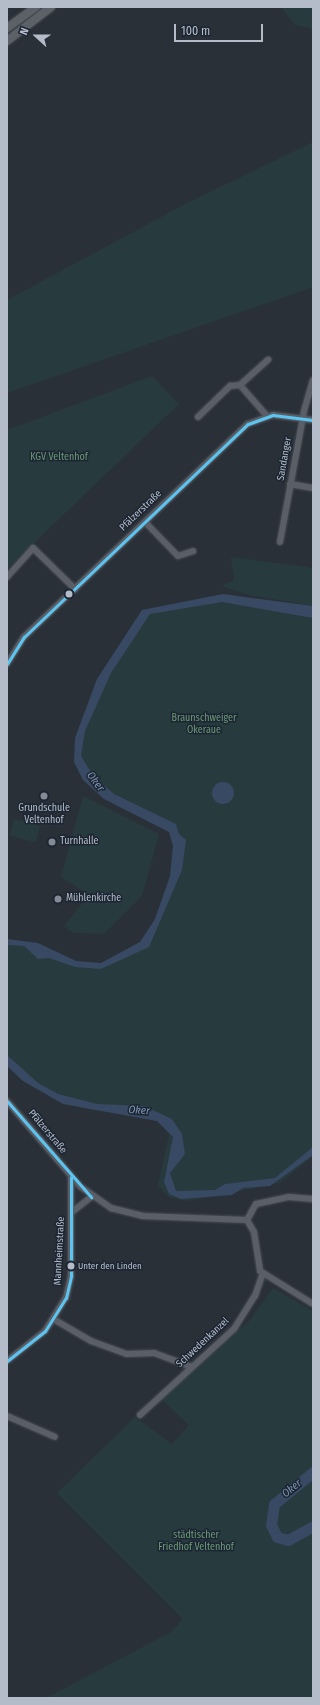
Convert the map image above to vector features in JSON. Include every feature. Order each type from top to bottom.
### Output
[{"type":"main road","points":[[7,28],[36,7]]},
{"type":"main road","points":[[7,41],[51,7]]},
{"type":"street","points":[[198,416],[230,386],[240,385],[268,360]]},
{"type":"street","name":"Sandanger","points":[[280,542],[302,418],[313,380]]},
{"type":"street","points":[[240,385],[267,416],[313,420]]},
{"type":"street","name":"Pfälzerstraße","points":[[7,664],[18,644],[144,522],[241,430],[267,416]]},
{"type":"street","points":[[290,484],[313,488]]},
{"type":"street","points":[[144,522],[178,556],[193,551]]},
{"type":"street","points":[[7,577],[33,548],[75,589]]},
{"type":"street","name":"Pfälzerstraße","points":[[7,1101],[71,1177]]},
{"type":"street","points":[[71,1177],[91,1197],[130,1214],[247,1220],[254,1228],[256,1263],[263,1273],[313,1304]]},
{"type":"street","name":"Mannheimstraße","points":[[7,1362],[55,1320],[69,1286],[72,1212],[71,1177]]},
{"type":"street","name":"Mannheimstraße","points":[[72,1212],[91,1197]]},
{"type":"street","points":[[247,1220],[256,1204],[289,1197],[313,1199]]},
{"type":"street","name":"Schwedenkanzel","points":[[140,1415],[240,1321],[256,1296],[263,1273]]},
{"type":"street","points":[[55,1320],[91,1341],[127,1354],[154,1353],[192,1367]]},
{"type":"street","points":[[7,1416],[55,1437]]},
{"type":"green space","points":[[281,7],[313,7],[313,34],[310,28],[295,25]]},
{"type":"green space","points":[[313,142],[313,287],[7,393],[7,300],[189,202]]},
{"type":"green space","name":"KGV Veltenhof","points":[[152,376],[179,404],[7,569],[7,430]]},
{"type":"green space","points":[[231,557],[313,568],[313,606],[249,595],[222,586],[234,580]]},
{"type":"green space","name":"Braunschweiger Okeraue","points":[[224,596],[313,611],[313,1156],[280,1183],[187,1201],[168,1197],[158,1185],[169,1134],[156,1117],[91,1110],[53,1099],[7,1066],[7,940],[75,962],[100,965],[140,944],[159,915],[171,881],[177,845],[169,827],[106,798],[79,757],[81,732],[97,689],[143,616]]},
{"type":"green space","points":[[83,796],[159,834],[142,896],[104,934],[74,933],[64,926],[89,895],[61,877]]},
{"type":"green space","points":[[14,819],[40,826],[36,842],[10,835]]},
{"type":"green space","name":"städtischer Friedhof Veltenhof","points":[[273,1288],[313,1311],[313,1698],[46,1698],[171,1632],[183,1619],[57,1493],[135,1417],[172,1444],[189,1425],[161,1399],[250,1320]]},
{"type":"water","points":[[223,594],[313,606],[313,618],[222,602],[150,614],[111,673],[85,731],[81,756],[94,777],[114,794],[176,824],[179,834],[186,840],[182,870],[149,947],[101,969],[75,967],[49,958],[38,959],[24,946],[7,945],[7,939],[38,943],[76,961],[101,963],[140,942],[155,919],[170,876],[173,846],[169,832],[104,799],[83,780],[74,762],[75,738],[97,679],[142,610]]},
{"type":"water","points":[[223,782],[227,783],[233,789],[233,797],[227,803],[223,804],[219,803],[213,797],[212,793],[213,789],[219,783]]},
{"type":"water","points":[[7,1055],[38,1083],[58,1094],[97,1104],[144,1106],[172,1119],[182,1134],[185,1154],[170,1173],[176,1191],[215,1190],[225,1184],[275,1178],[313,1147],[313,1155],[270,1186],[243,1188],[232,1195],[181,1199],[169,1194],[164,1182],[173,1137],[157,1121],[63,1104],[23,1081],[7,1066]]},
{"type":"waterway","name":"Oker","points":[[313,1472],[274,1504],[271,1525],[277,1537],[288,1540],[313,1526]]},
{"type":"transit line","points":[[7,664],[24,637],[248,424],[273,415],[313,420]]},
{"type":"transit line","points":[[7,1101],[91,1197]]},
{"type":"transit line","points":[[7,1361],[45,1331],[66,1298],[71,1276],[71,1177]]},
{"type":"place","name":"Grundschule Veltenhof","points":[[44,796]]},
{"type":"place","name":"Turnhalle","points":[[52,842]]},
{"type":"place","name":"Mühlenkirche","points":[[58,899]]},
{"type":"place","name":"Unter den Linden","points":[[71,1266]]}]
